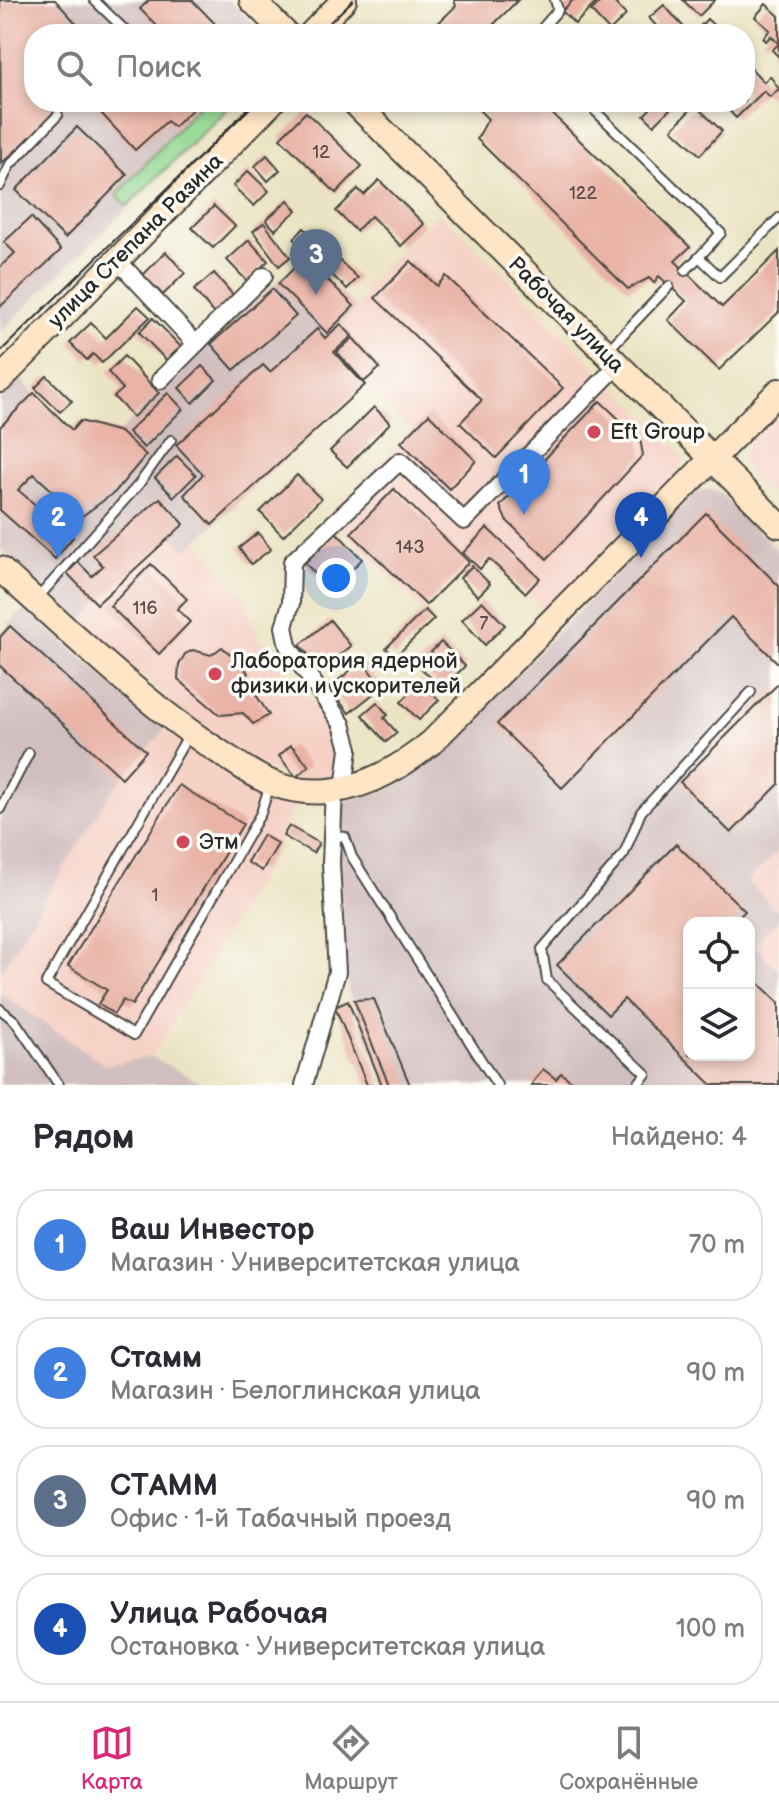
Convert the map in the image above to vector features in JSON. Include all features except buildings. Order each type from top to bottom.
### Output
[{"type":"main road","points":[[252,0],[276,24]]},
{"type":"main road","points":[[321,24],[344,0]]},
{"type":"main road","name":"улица Степана Разина","points":[[0,380],[262,112]]},
{"type":"main road","name":"Рабочая улица","points":[[364,112],[779,525]]},
{"type":"main road","points":[[0,569],[190,733],[271,783],[294,790],[339,789],[404,766],[432,742],[778,394]]},
{"type":"street","points":[[118,261],[196,344]]},
{"type":"street","points":[[160,380],[264,276]]},
{"type":"street","points":[[304,1085],[337,972],[332,835],[349,749],[342,724],[288,646],[284,627],[291,603],[292,562],[400,461],[464,521],[610,359]]},
{"type":"lane","points":[[94,0],[119,24]]},
{"type":"lane","points":[[546,24],[558,10],[555,0]]},
{"type":"lane","points":[[596,112],[721,233],[685,271]]},
{"type":"lane","points":[[0,186],[10,165],[58,115]]},
{"type":"lane","points":[[699,257],[720,277],[779,218]]},
{"type":"lane","points":[[610,359],[669,286]]},
{"type":"lane","points":[[35,600],[139,484],[171,440]]},
{"type":"lane","points":[[637,1085],[646,1074],[547,980],[542,949],[624,854],[641,812],[751,692]]},
{"type":"lane","points":[[190,733],[46,983],[134,1035],[261,813],[271,783]]},
{"type":"lane","points":[[0,809],[29,753]]},
{"type":"lane","points":[[332,835],[345,837],[352,857],[497,1085]]},
{"type":"lane","points":[[0,1009],[15,1021],[59,1085]]},
{"type":"shaded area","points":[[0,0],[228,0],[253,24],[24,24],[24,112],[227,112],[0,332]]},
{"type":"shaded area","points":[[440,212],[678,450],[683,459],[681,471],[546,612],[489,559],[480,569],[472,562],[422,611],[328,514],[411,432],[334,352],[341,324],[367,294],[362,289]]},
{"type":"shaded area","points":[[305,257],[356,308],[341,324],[352,336],[335,352],[365,385],[186,550],[173,535],[97,604],[82,623],[0,548],[0,400],[20,379],[72,430],[80,421],[120,432],[199,352]]},
{"type":"shaded area","points":[[779,409],[779,503],[745,469],[741,459],[750,437]]},
{"type":"shaded area","points":[[708,489],[721,494],[779,552],[779,850],[747,882],[779,912],[779,920],[755,942],[755,917],[683,917],[683,1061],[755,1061],[755,946],[779,970],[779,1085],[386,1085],[348,990],[337,831],[339,803],[389,788],[423,769],[695,493]]},
{"type":"shaded area","name":"Лаборатория ядерной физики и ускорителей","points":[[173,534],[186,549],[197,539],[245,599],[254,629],[327,719],[340,749],[340,778],[296,780],[259,766],[195,724],[82,623],[97,604]]},
{"type":"shaded area","points":[[24,608],[165,729],[110,793],[0,972],[0,634]]},
{"type":"shaded area","points":[[165,729],[247,783],[296,803],[277,841],[280,843],[152,1057],[105,1065],[0,993],[0,972],[110,793]]},
{"type":"shaded area","points":[[779,850],[779,912],[746,882]]},
{"type":"shaded area","points":[[779,920],[779,970],[755,946],[755,942]]},
{"type":"shaded area","points":[[0,993],[105,1065],[152,1057],[206,1085],[0,1085]]},
{"type":"green space","points":[[193,112],[224,112],[127,206],[117,195]]},
{"type":"tram line","points":[[328,24],[353,0]]},
{"type":"tram line","points":[[0,352],[246,112]]},
{"type":"place","name":"СТАММ","points":[[316,295]]},
{"type":"place","name":"Eft Group","points":[[594,432]]},
{"type":"place","name":"Ваш Инвестор","points":[[524,515]]},
{"type":"place","name":"Стамм","points":[[58,558]]},
{"type":"place","name":"Улица Рабочая","points":[[641,558]]},
{"type":"place","name":"Лаборатория ядерной физики и ускорителей","points":[[215,674]]},
{"type":"place","name":"Этм","points":[[183,842]]}]
